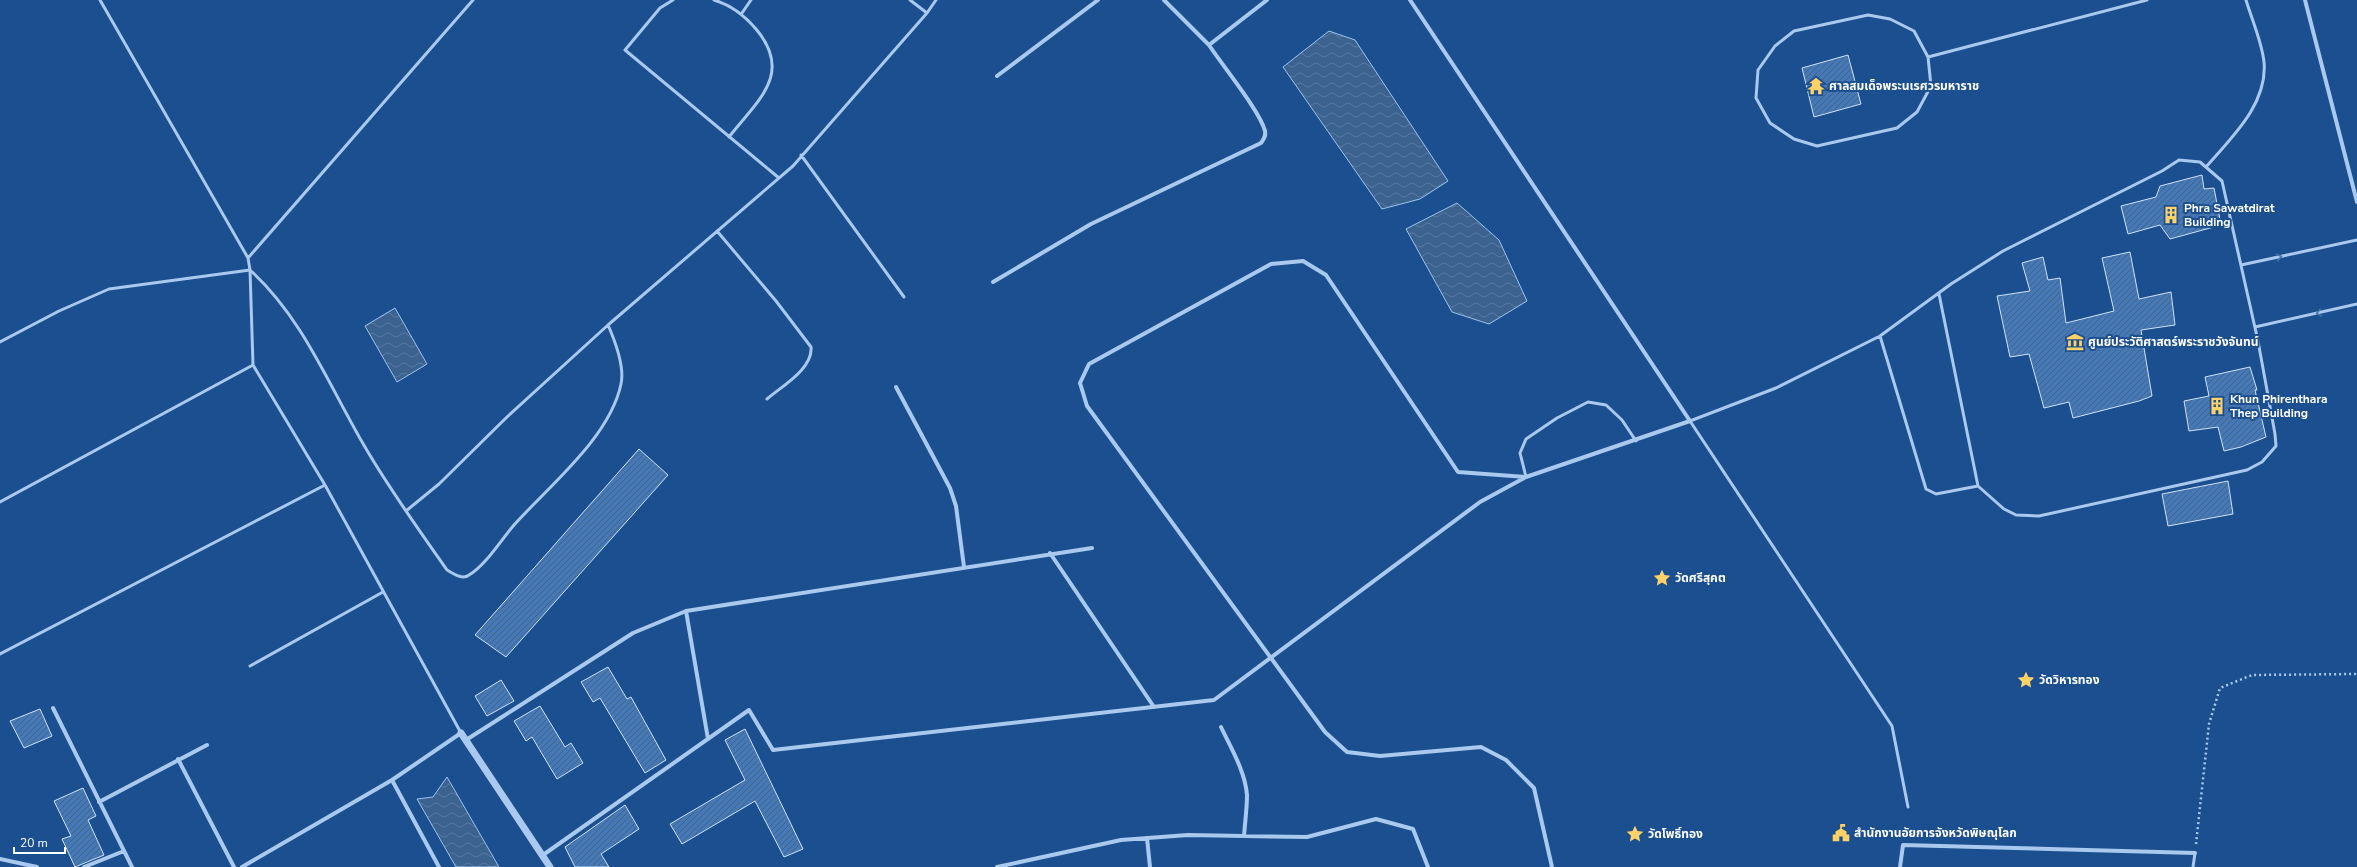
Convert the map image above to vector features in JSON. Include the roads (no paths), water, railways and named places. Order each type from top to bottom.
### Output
[{"type":"street","points":[[997,76],[1098,0]]},
{"type":"street","points":[[993,282],[1091,224],[1261,143],[1265,135],[1265,130],[1254,111],[1209,45],[1164,0]]},
{"type":"street","points":[[1209,45],[1268,0]]},
{"type":"street","points":[[543,855],[749,710],[773,750],[1214,700],[1271,656],[1480,502],[1526,477],[1690,421],[1410,0]]},
{"type":"street","points":[[2305,0],[2357,202]]},
{"type":"street","points":[[1526,477],[1458,472],[1326,275],[1303,261],[1271,264],[1089,364],[1080,383],[1087,406],[1271,656],[1324,732],[1348,752],[1380,756],[1481,747],[1506,760],[1534,788],[1552,867]]},
{"type":"street","points":[[896,387],[950,488],[956,506],[964,567]]},
{"type":"street","points":[[466,740],[633,633],[686,611],[1050,553],[1092,548]]},
{"type":"street","points":[[1050,553],[1154,707]]},
{"type":"street","points":[[686,611],[708,739]]},
{"type":"street","points":[[53,708],[132,867]]},
{"type":"street","points":[[1221,727],[1239,764],[1247,795],[1244,836]]},
{"type":"street","points":[[242,867],[392,780],[461,733],[550,867]]},
{"type":"street","points":[[99,802],[207,745]]},
{"type":"street","points":[[178,759],[234,867]]},
{"type":"street","points":[[392,780],[439,867]]},
{"type":"street","points":[[997,867],[1122,840],[1188,835],[1307,837],[1376,819],[1413,829],[1428,867]]},
{"type":"street","points":[[1147,838],[1150,867]]},
{"type":"street","points":[[1900,867],[1903,845],[2195,853]]},
{"type":"street","points":[[84,867],[124,851]]},
{"type":"street","points":[[0,859],[37,867]]},
{"type":"lane","points":[[100,0],[248,258],[250,270],[252,365],[325,485],[461,733]]},
{"type":"lane","points":[[248,258],[473,0]]},
{"type":"lane","points":[[673,0],[660,8],[625,50],[779,178]]},
{"type":"lane","points":[[714,0],[742,13],[762,35],[773,61],[774,73],[766,90],[729,137]]},
{"type":"lane","points":[[742,13],[751,0]]},
{"type":"lane","points":[[910,0],[927,13]]},
{"type":"lane","points":[[406,511],[439,484],[507,417],[608,325],[793,166],[801,155],[927,13],[936,0]]},
{"type":"lane","points":[[1928,57],[2147,0]]},
{"type":"lane","points":[[2206,167],[2252,110],[2258,98],[2264,78],[2264,62],[2246,0]]},
{"type":"lane","points":[[1868,15],[1890,19],[1914,31],[1928,57],[1931,86],[1917,112],[1897,128],[1817,146],[1794,139],[1770,123],[1756,98],[1758,70],[1775,46],[1794,31],[1868,15]]},
{"type":"lane","points":[[801,155],[904,297]]},
{"type":"lane","points":[[1908,807],[1892,726],[1690,421],[1776,388],[1880,336],[1938,294],[2003,251],[2155,174],[2179,160],[2200,162],[2222,180],[2256,327],[2276,446],[2272,453],[2254,467],[2230,474],[2039,516],[2016,515],[2004,509],[1978,486],[1938,294]]},
{"type":"lane","points":[[717,231],[776,301],[811,348],[812,356],[804,367],[767,399]]},
{"type":"lane","points":[[2241,265],[2357,240]]},
{"type":"lane","points":[[0,342],[59,311],[108,289],[250,270]]},
{"type":"lane","points":[[250,270],[266,285],[281,304],[322,367],[364,446],[406,511],[447,570],[458,577],[468,576],[477,569],[513,526],[589,444],[614,407],[622,382],[618,348],[608,325]]},
{"type":"lane","points":[[2256,327],[2357,304]]},
{"type":"lane","points":[[1880,336],[1926,489],[1936,494],[1978,486]]},
{"type":"lane","points":[[0,502],[252,365]]},
{"type":"lane","points":[[1526,477],[1520,453],[1526,439],[1557,418],[1588,402],[1606,405],[1622,420],[1636,440]]},
{"type":"lane","points":[[0,654],[325,485]]},
{"type":"lane","points":[[250,666],[383,592]]},
{"type":"lane","points":[[2193,867],[2195,853]]},
{"type":"water","points":[[1329,31],[1355,40],[1448,181],[1420,199],[1382,209],[1283,67]]},
{"type":"water","points":[[1457,203],[1499,240],[1527,301],[1489,324],[1452,312],[1406,229]]},
{"type":"water","points":[[395,308],[427,364],[397,382],[365,326]]},
{"type":"water","points":[[447,777],[499,867],[456,867],[417,799],[433,797]]},
{"type":"place","name":"ศาลสมเด็จพระนเรศวรมหาราช","points":[[1816,86]]},
{"type":"place","name":"Phra Sawatdirat Building","points":[[2171,215]]},
{"type":"place","name":"ศูนย์ประวัติศาสตร์พระราชวังจันทน์","points":[[2075,342]]},
{"type":"place","name":"Khun Phirenthara Thep Building","points":[[2217,406]]},
{"type":"place","name":"วัดศรีสุคต","points":[[1662,578]]},
{"type":"place","name":"วัดวิหารทอง","points":[[2026,680]]},
{"type":"place","name":"สำนักงานอัยการจังหวัดพิษณุโลก","points":[[1841,833]]},
{"type":"place","name":"วัดโพธิ์ทอง","points":[[1635,834]]}]
